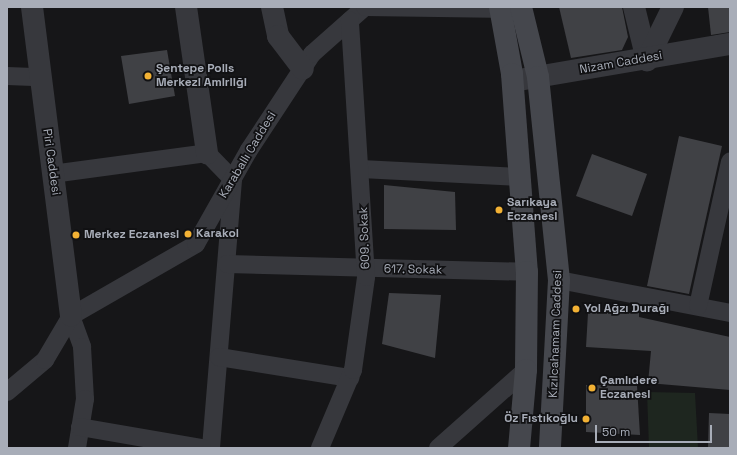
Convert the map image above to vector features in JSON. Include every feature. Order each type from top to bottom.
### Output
[{"type":"main road","name":"Kızılcahamam Caddesi","points":[[511,8],[538,77],[559,280],[550,448]]},
{"type":"main road","points":[[511,8],[512,81],[527,272],[526,370],[518,448]]},
{"type":"street","name":"Piri Caddesi","points":[[32,7],[71,316]]},
{"type":"street","points":[[186,7],[207,153],[233,180],[211,448]]},
{"type":"street","points":[[272,7],[278,36],[303,69]]},
{"type":"street","name":"Karaballı Caddesi","points":[[7,392],[45,360],[71,316],[196,244],[233,180],[312,54],[365,7],[511,8]]},
{"type":"street","points":[[634,7],[647,60]]},
{"type":"street","points":[[647,60],[672,7]]},
{"type":"street","name":"609. Sokak","points":[[320,448],[350,378],[366,269],[361,169],[350,20]]},
{"type":"street","name":"Nizam Caddesi","points":[[512,81],[647,60],[730,44]]},
{"type":"street","points":[[7,76],[40,77]]},
{"type":"street","points":[[52,174],[207,153]]},
{"type":"street","points":[[698,306],[730,162]]},
{"type":"street","points":[[361,169],[520,177]]},
{"type":"street","name":"617. Sokak","points":[[227,264],[366,269],[527,272]]},
{"type":"street","points":[[559,280],[730,313]]},
{"type":"street","points":[[71,316],[82,347],[85,400],[77,448]]},
{"type":"street","points":[[219,357],[350,378]]},
{"type":"street","points":[[438,448],[526,370]]},
{"type":"street","points":[[80,427],[202,448]]},
{"type":"shaded area","points":[[647,392],[695,393],[698,448],[649,448]]},
{"type":"building","points":[[559,7],[622,7],[628,37],[622,50],[571,58]]},
{"type":"building","points":[[708,7],[730,7],[730,32],[711,35]]},
{"type":"building","name":"Şentepe Polis Merkezi Amirliği","points":[[167,50],[175,96],[129,104],[121,56]]},
{"type":"building","points":[[679,136],[722,146],[689,294],[647,286]]},
{"type":"building","points":[[592,154],[647,174],[632,216],[576,196]]},
{"type":"building","points":[[384,185],[455,192],[456,230],[384,229]]},
{"type":"building","points":[[389,293],[441,295],[435,358],[382,344]]},
{"type":"building","points":[[588,313],[639,313],[639,317],[730,337],[730,390],[648,383],[651,351],[586,347]]},
{"type":"building","points":[[586,385],[637,386],[640,435],[586,432]]},
{"type":"building","points":[[709,413],[730,414],[730,448],[708,448]]},
{"type":"place","name":"Şentepe Polis Merkezi Amirliği","points":[[148,76]]},
{"type":"place","name":"Sarıkaya Eczanesi","points":[[499,210]]},
{"type":"place","name":"Karakol","points":[[188,234]]},
{"type":"place","name":"Merkez Eczanesi","points":[[76,235]]},
{"type":"place","name":"Yol Ağzı Durağı","points":[[576,309]]},
{"type":"place","name":"Çamlıdere Eczanesi","points":[[592,388]]},
{"type":"place","name":"Öz Fıstıkoğlu","points":[[586,419]]}]
